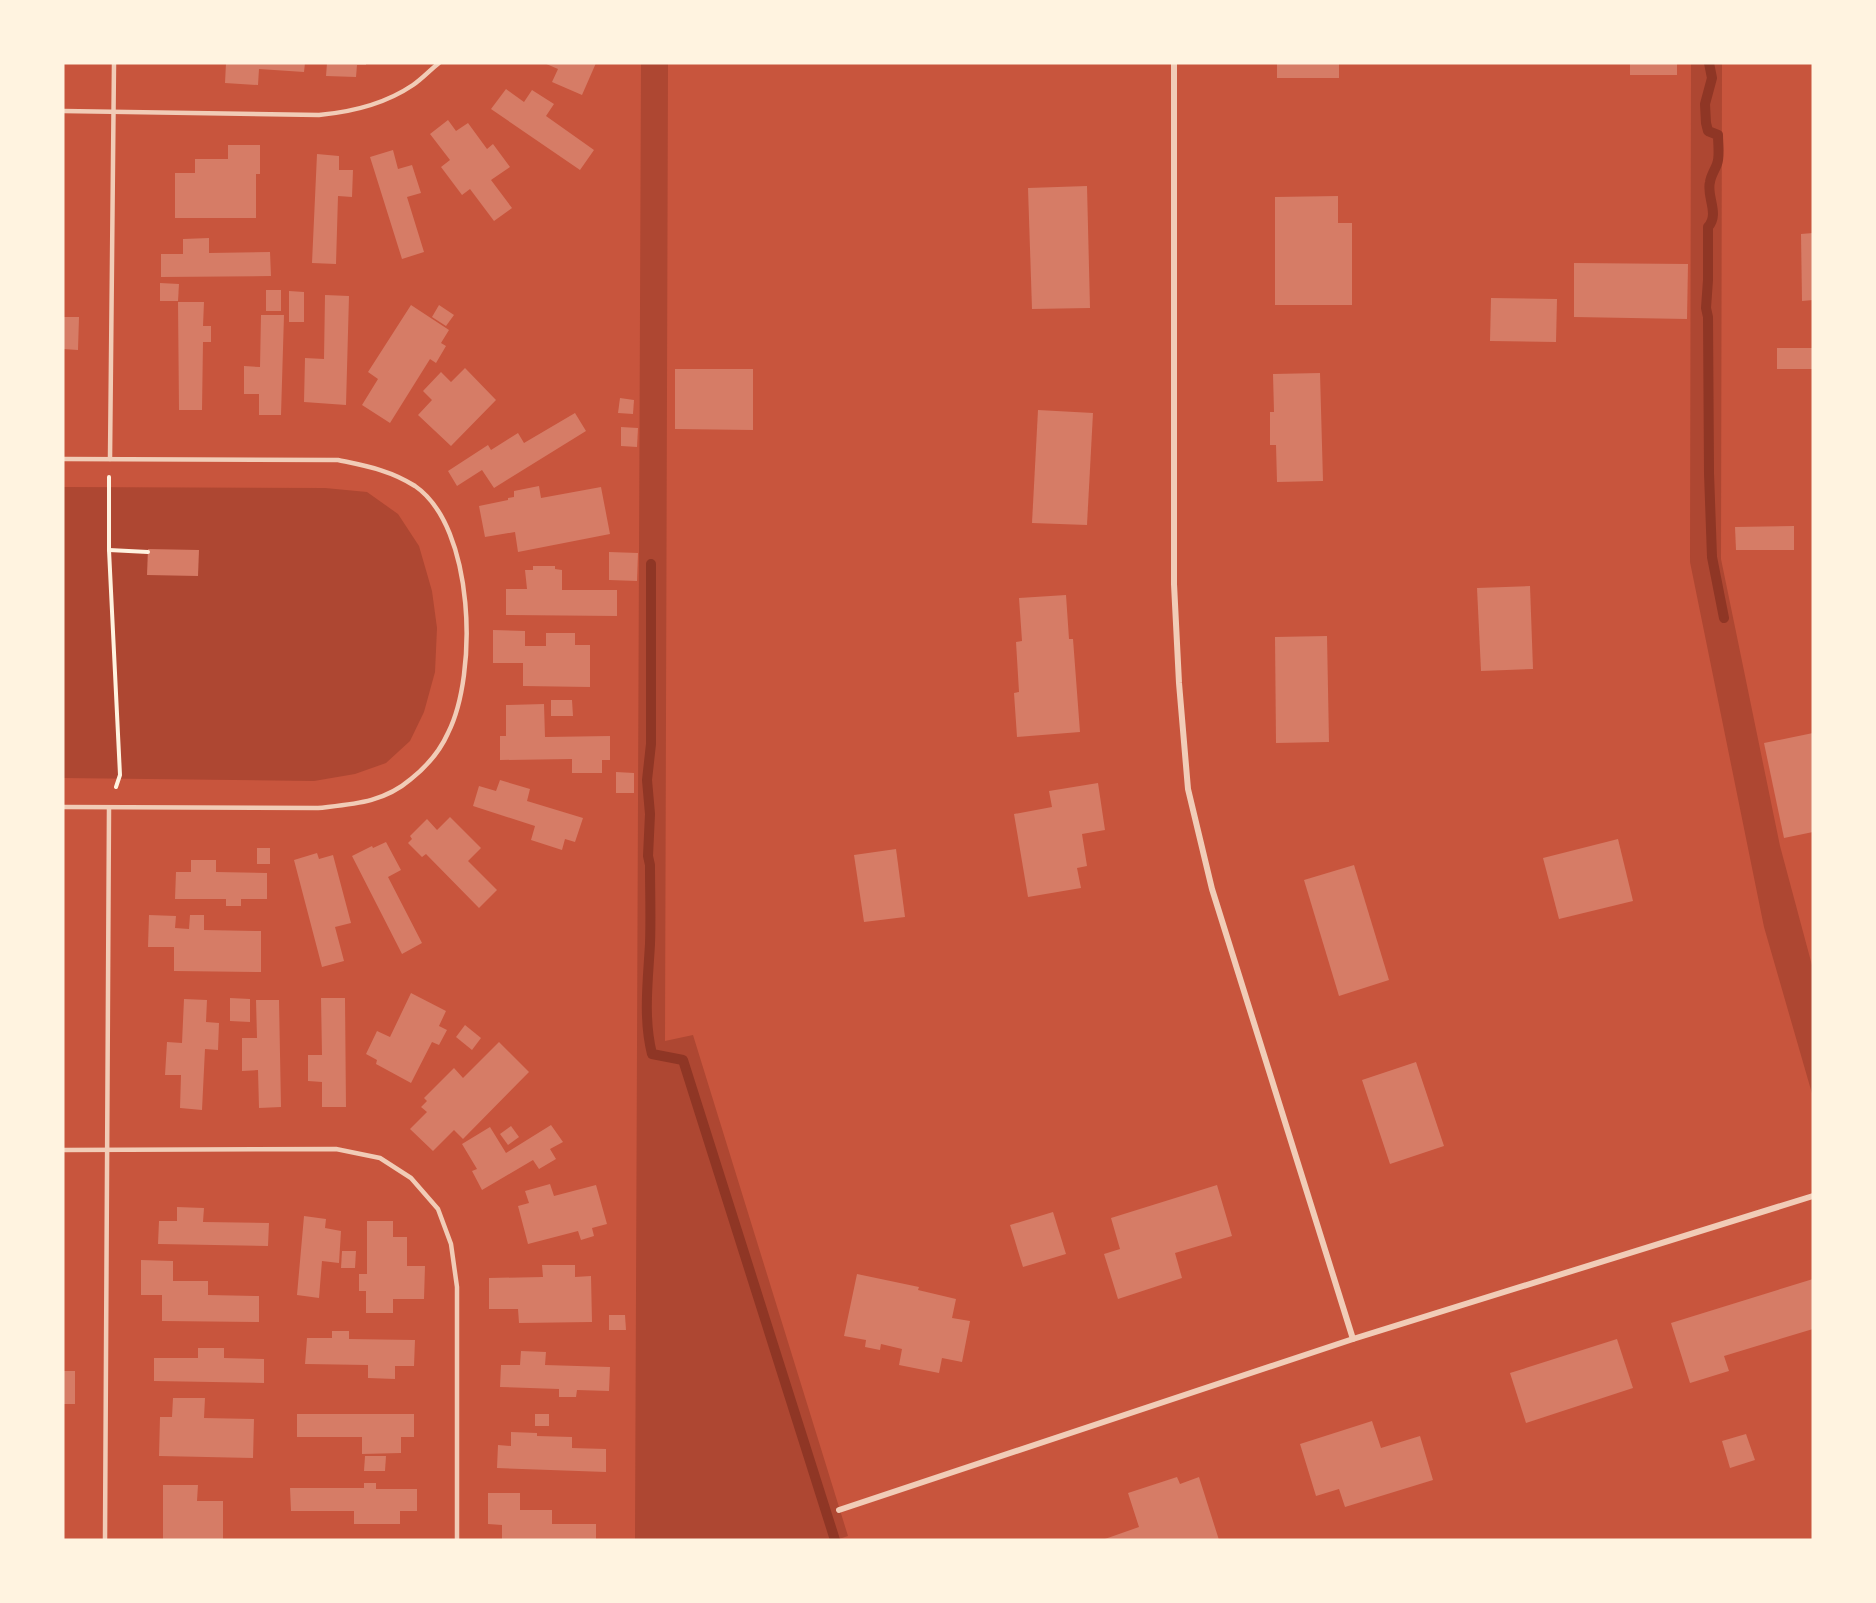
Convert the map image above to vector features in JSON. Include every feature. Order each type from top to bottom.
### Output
[{"type":"street","points":[[1174,63],[1174,584],[1188,789],[1212,889],[1353,1339]]},
{"type":"street","points":[[838,1510],[1353,1339],[1813,1196]]},
{"type":"lane","points":[[111,459],[114,63]]},
{"type":"lane","points":[[63,111],[319,114],[346,112],[383,102],[414,85],[439,63]]},
{"type":"lane","points":[[63,459],[338,460],[382,469],[415,487],[440,515],[456,549],[464,593],[466,624],[463,687],[456,715],[448,734],[433,758],[412,779],[390,794],[360,804],[318,808],[63,807]]},
{"type":"lane","points":[[105,1540],[109,808]]},
{"type":"lane","points":[[63,1150],[336,1149],[380,1158],[411,1178],[438,1209],[451,1244],[457,1287],[457,1540]]},
{"type":"path","points":[[109,808],[120,775],[109,550],[108,483],[111,459]]},
{"type":"path","points":[[109,550],[148,552]]},
{"type":"shaded area","points":[[641,63],[668,63],[665,1041],[693,1035],[848,1536],[836,1540],[635,1540]]},
{"type":"shaded area","points":[[1691,63],[1722,63],[1721,559],[1780,846],[1813,969],[1813,1097],[1764,927],[1690,562]]},
{"type":"shaded area","points":[[63,487],[325,488],[367,492],[398,514],[419,546],[432,591],[437,628],[435,672],[424,712],[410,741],[386,763],[355,774],[314,781],[63,778]]},
{"type":"building","points":[[226,63],[305,63],[304,72],[259,69],[258,85],[225,83]]},
{"type":"building","points":[[327,63],[366,63],[366,65],[357,65],[356,77],[326,76]]},
{"type":"building","points":[[544,63],[596,63],[582,95],[552,82],[558,69]]},
{"type":"building","points":[[1277,63],[1339,63],[1339,78],[1277,78]]},
{"type":"building","points":[[1630,63],[1677,63],[1677,75],[1630,75]]},
{"type":"building","points":[[506,89],[524,102],[532,90],[554,104],[546,116],[594,150],[580,170],[491,109]]},
{"type":"building","points":[[448,120],[456,131],[468,123],[487,149],[493,144],[510,167],[491,180],[512,208],[494,221],[470,189],[462,195],[441,167],[450,160],[430,134]]},
{"type":"building","points":[[228,145],[260,145],[260,174],[256,174],[256,218],[175,218],[175,173],[195,173],[195,159],[228,159]]},
{"type":"building","points":[[393,150],[398,169],[412,165],[421,193],[407,197],[424,252],[402,259],[370,157]]},
{"type":"building","points":[[317,154],[339,156],[339,170],[353,170],[352,197],[338,196],[336,264],[312,263]]},
{"type":"building","points":[[1087,186],[1090,308],[1032,309],[1028,188]]},
{"type":"building","points":[[1338,196],[1338,223],[1352,223],[1352,305],[1275,305],[1275,197]]},
{"type":"building","points":[[1813,233],[1813,300],[1802,301],[1801,234]]},
{"type":"building","points":[[209,238],[209,253],[270,252],[271,276],[161,277],[161,254],[183,254],[183,239]]},
{"type":"building","points":[[1574,263],[1688,264],[1687,319],[1574,317]]},
{"type":"building","points":[[160,283],[179,284],[178,301],[160,301]]},
{"type":"building","points":[[266,290],[281,290],[281,311],[266,311]]},
{"type":"building","points":[[289,291],[304,292],[304,322],[289,322]]},
{"type":"building","points":[[325,295],[349,296],[346,405],[304,402],[305,358],[324,359]]},
{"type":"building","points":[[1491,298],[1557,299],[1556,342],[1490,341]]},
{"type":"building","points":[[178,302],[204,302],[203,326],[211,326],[211,342],[203,342],[202,410],[179,410]]},
{"type":"building","points":[[411,305],[449,330],[441,343],[446,346],[436,363],[430,359],[390,423],[362,405],[378,379],[368,372]]},
{"type":"building","points":[[439,305],[454,315],[446,326],[432,317]]},
{"type":"building","points":[[261,315],[284,315],[281,415],[259,415],[259,394],[244,394],[244,366],[260,367]]},
{"type":"building","points":[[63,317],[79,317],[78,350],[63,349]]},
{"type":"building","points":[[1777,348],[1813,348],[1813,369],[1777,369]]},
{"type":"building","points":[[465,368],[496,400],[451,446],[418,415],[432,400],[423,391],[441,372],[451,382]]},
{"type":"building","points":[[675,369],[753,369],[753,430],[675,429]]},
{"type":"building","points":[[1320,373],[1323,481],[1277,482],[1276,445],[1270,445],[1270,412],[1274,412],[1273,374]]},
{"type":"building","points":[[620,398],[634,400],[633,414],[618,413]]},
{"type":"building","points":[[1038,410],[1093,413],[1087,525],[1032,523]]},
{"type":"building","points":[[575,413],[586,431],[494,488],[482,470],[457,486],[448,471],[488,445],[491,450],[518,433],[524,443]]},
{"type":"building","points":[[621,427],[638,428],[637,447],[621,446]]},
{"type":"building","points":[[539,486],[541,498],[601,487],[610,534],[518,552],[515,532],[485,537],[479,506],[508,500],[514,497],[514,491]]},
{"type":"building","points":[[1794,526],[1794,550],[1736,550],[1735,527]]},
{"type":"building","points":[[148,549],[199,550],[198,576],[147,575]]},
{"type":"building","points":[[609,552],[638,553],[637,581],[609,580]]},
{"type":"building","points":[[533,566],[555,566],[555,569],[562,570],[562,590],[617,590],[617,616],[506,615],[506,589],[527,589],[525,570],[533,570]]},
{"type":"building","points":[[1530,586],[1533,669],[1481,671],[1477,588]]},
{"type":"building","points":[[1066,595],[1069,639],[1073,639],[1080,732],[1017,737],[1014,693],[1019,692],[1016,642],[1022,641],[1019,598]]},
{"type":"building","points":[[493,630],[525,631],[525,646],[546,646],[546,633],[575,633],[575,645],[590,645],[590,687],[523,686],[523,663],[493,663]]},
{"type":"building","points":[[1327,636],[1329,742],[1276,743],[1275,637]]},
{"type":"building","points":[[551,700],[572,700],[573,716],[551,716]]},
{"type":"building","points":[[544,704],[545,737],[610,736],[610,760],[602,760],[602,773],[572,773],[572,759],[500,760],[500,736],[506,736],[506,705]]},
{"type":"building","points":[[1813,733],[1813,832],[1784,838],[1764,743]]},
{"type":"building","points":[[616,772],[634,773],[634,793],[616,793]]},
{"type":"building","points":[[500,780],[530,789],[527,801],[583,818],[575,842],[565,839],[562,850],[531,840],[535,826],[473,806],[479,786],[496,791]]},
{"type":"building","points":[[1098,783],[1105,830],[1082,834],[1087,866],[1077,868],[1081,888],[1028,897],[1014,814],[1052,807],[1049,791]]},
{"type":"building","points":[[450,817],[481,848],[468,861],[497,890],[479,908],[426,854],[422,857],[408,843],[412,839],[410,836],[427,819],[437,830]]},
{"type":"building","points":[[1618,839],[1633,901],[1559,919],[1543,858]]},
{"type":"building","points":[[386,842],[401,870],[388,877],[422,943],[402,954],[352,856]]},
{"type":"building","points":[[257,848],[270,848],[270,864],[257,864]]},
{"type":"building","points":[[896,849],[905,917],[864,922],[854,855]]},
{"type":"building","points":[[317,853],[319,859],[333,855],[351,923],[335,927],[344,961],[322,967],[294,860]]},
{"type":"building","points":[[191,860],[216,860],[216,872],[267,873],[267,899],[241,899],[241,906],[226,906],[226,899],[175,899],[176,872],[191,872]]},
{"type":"building","points":[[1354,865],[1389,980],[1339,996],[1304,880]]},
{"type":"building","points":[[149,915],[176,916],[175,928],[189,929],[190,915],[204,915],[204,930],[261,931],[261,972],[174,971],[174,947],[148,947]]},
{"type":"building","points":[[411,993],[446,1011],[439,1026],[447,1030],[439,1045],[432,1042],[411,1083],[376,1064],[377,1060],[366,1054],[377,1031],[390,1037]]},
{"type":"building","points":[[230,998],[250,999],[250,1022],[230,1021]]},
{"type":"building","points":[[321,998],[345,998],[346,1107],[322,1107],[322,1082],[308,1081],[308,1055],[322,1055]]},
{"type":"building","points":[[184,999],[207,1000],[206,1022],[219,1023],[218,1050],[205,1049],[202,1110],[180,1108],[181,1075],[165,1075],[167,1042],[182,1043]]},
{"type":"building","points":[[256,1000],[279,1000],[281,1107],[259,1108],[258,1070],[242,1071],[242,1038],[257,1038]]},
{"type":"building","points":[[465,1025],[481,1038],[472,1050],[456,1037]]},
{"type":"building","points":[[499,1042],[529,1072],[463,1139],[454,1130],[433,1151],[410,1129],[427,1112],[421,1107],[427,1101],[424,1098],[454,1068],[463,1078]]},
{"type":"building","points":[[1416,1062],[1444,1146],[1390,1164],[1362,1080]]},
{"type":"building","points":[[551,1125],[563,1142],[550,1149],[556,1159],[539,1169],[533,1160],[482,1190],[472,1171],[477,1169],[462,1144],[490,1127],[506,1153]]},
{"type":"building","points":[[511,1126],[519,1137],[508,1145],[500,1134]]},
{"type":"building","points":[[550,1184],[554,1196],[596,1185],[607,1224],[592,1228],[594,1236],[581,1240],[578,1231],[528,1244],[518,1206],[529,1203],[525,1191]]},
{"type":"building","points":[[1217,1185],[1232,1236],[1175,1253],[1182,1278],[1118,1299],[1104,1254],[1120,1249],[1111,1218]]},
{"type":"building","points":[[177,1207],[204,1208],[203,1222],[269,1223],[268,1246],[158,1244],[159,1221],[177,1221]]},
{"type":"building","points":[[1053,1212],[1066,1254],[1023,1267],[1010,1225]]},
{"type":"building","points":[[304,1216],[326,1219],[325,1228],[341,1231],[339,1263],[322,1261],[319,1298],[297,1295]]},
{"type":"building","points":[[367,1221],[393,1221],[393,1237],[407,1237],[407,1266],[425,1266],[424,1299],[393,1299],[393,1313],[366,1313],[366,1291],[359,1291],[359,1274],[367,1274]]},
{"type":"building","points":[[342,1251],[356,1251],[355,1268],[341,1268]]},
{"type":"building","points":[[141,1260],[173,1261],[173,1281],[208,1281],[208,1295],[259,1296],[259,1322],[162,1321],[162,1295],[141,1295]]},
{"type":"building","points":[[542,1265],[575,1265],[575,1277],[591,1276],[592,1322],[519,1323],[518,1309],[489,1309],[489,1278],[543,1277]]},
{"type":"building","points":[[857,1274],[919,1287],[918,1290],[956,1299],[952,1318],[970,1321],[962,1362],[942,1358],[939,1373],[899,1365],[902,1349],[881,1344],[880,1350],[865,1347],[866,1340],[844,1336]]},
{"type":"building","points":[[1813,1279],[1813,1329],[1724,1356],[1729,1371],[1690,1383],[1671,1323]]},
{"type":"building","points":[[609,1315],[625,1315],[626,1330],[609,1330]]},
{"type":"building","points":[[332,1331],[349,1331],[349,1339],[415,1340],[414,1366],[395,1366],[395,1379],[368,1378],[368,1365],[305,1364],[307,1338],[332,1338]]},
{"type":"building","points":[[1617,1339],[1633,1388],[1526,1423],[1510,1373]]},
{"type":"building","points":[[198,1348],[224,1348],[224,1358],[264,1359],[264,1383],[154,1381],[154,1358],[198,1358]]},
{"type":"building","points":[[521,1351],[546,1352],[545,1365],[610,1367],[609,1391],[577,1390],[576,1397],[559,1397],[559,1389],[500,1387],[501,1365],[520,1365]]},
{"type":"building","points":[[63,1371],[75,1371],[75,1404],[63,1404]]},
{"type":"building","points":[[173,1398],[205,1398],[204,1418],[254,1419],[253,1458],[159,1456],[160,1417],[172,1417]]},
{"type":"building","points":[[297,1414],[414,1414],[414,1437],[401,1437],[401,1453],[362,1454],[362,1437],[297,1437]]},
{"type":"building","points":[[535,1414],[549,1414],[549,1426],[535,1426]]},
{"type":"building","points":[[1372,1421],[1381,1448],[1420,1436],[1433,1480],[1345,1507],[1339,1489],[1316,1496],[1300,1444]]},
{"type":"building","points":[[511,1432],[537,1433],[537,1436],[572,1437],[572,1448],[606,1449],[606,1472],[497,1468],[498,1445],[511,1446]]},
{"type":"building","points":[[1746,1434],[1755,1460],[1730,1468],[1722,1441]]},
{"type":"building","points":[[365,1456],[386,1456],[385,1471],[364,1471]]},
{"type":"building","points":[[1177,1477],[1180,1484],[1199,1477],[1219,1540],[1102,1540],[1139,1527],[1128,1493]]},
{"type":"building","points":[[364,1483],[376,1483],[376,1489],[417,1489],[417,1511],[400,1511],[400,1524],[354,1524],[354,1511],[291,1511],[290,1488],[364,1488]]},
{"type":"building","points":[[163,1485],[198,1485],[197,1501],[223,1501],[223,1540],[163,1540]]},
{"type":"building","points":[[488,1493],[520,1493],[520,1510],[552,1510],[552,1524],[596,1524],[596,1540],[502,1540],[502,1525],[488,1524]]},
{"type":"waterway","points":[[1709,63],[1712,78],[1705,104],[1706,123],[1708,131],[1718,135],[1719,154],[1709,187],[1713,211],[1708,227],[1706,308],[1708,317],[1709,473],[1712,557],[1724,618]]},
{"type":"waterway","points":[[651,564],[651,744],[647,780],[650,814],[648,856],[650,934],[647,999],[649,1040],[652,1054],[683,1060],[835,1540]]}]
